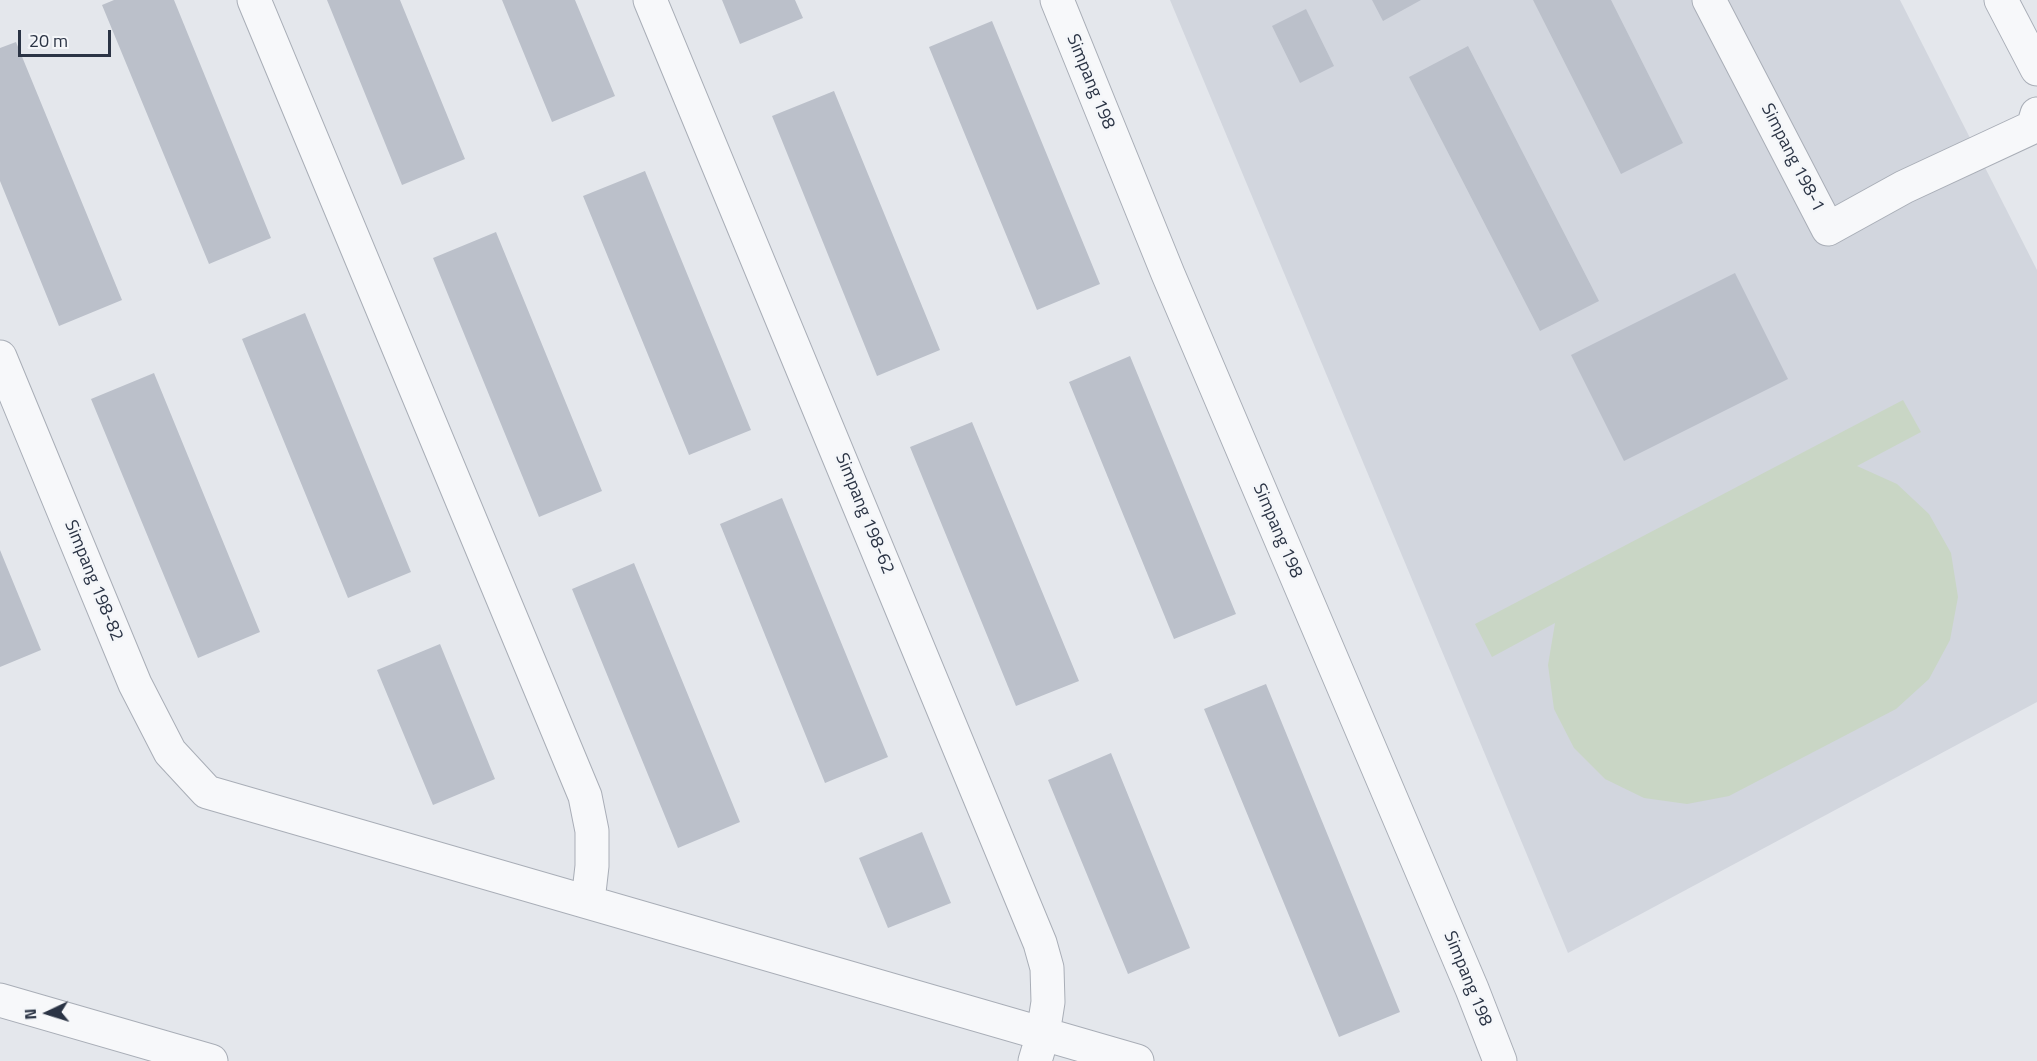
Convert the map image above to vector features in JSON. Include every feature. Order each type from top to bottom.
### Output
[{"type":"street","points":[[254,0],[585,796],[592,831],[592,866],[588,901],[827,972],[1039,1048],[1137,1061]]},
{"type":"street","name":"Simpang 198-62","points":[[650,0],[1040,943],[1047,968],[1048,1002],[1039,1048]]},
{"type":"street","name":"Simpang 198","points":[[1057,0],[1168,274],[1472,989],[1500,1061]]},
{"type":"street","name":"Simpang 198-1","points":[[1709,0],[1828,229],[1904,187],[2033,127],[2037,114]]},
{"type":"street","points":[[2001,0],[2037,69]]},
{"type":"street","name":"Simpang 198-82","points":[[0,357],[135,684],[170,752],[207,792],[588,901]]},
{"type":"street","points":[[0,1000],[211,1061]]},
{"type":"shaded area","points":[[1170,0],[1900,0],[2037,270],[2037,702],[1568,953]]},
{"type":"green space","points":[[1903,400],[1921,432],[1857,466],[1897,484],[1929,514],[1951,553],[1958,597],[1950,640],[1929,679],[1896,709],[1729,796],[1687,804],[1644,798],[1605,779],[1574,748],[1554,709],[1548,665],[1555,623],[1492,657],[1475,624]]},
{"type":"building","points":[[114,0],[174,0],[271,238],[209,264],[102,5]]},
{"type":"building","points":[[327,0],[400,0],[465,159],[402,185]]},
{"type":"building","points":[[502,0],[575,0],[615,96],[552,122]]},
{"type":"building","points":[[722,0],[795,0],[803,18],[740,44]]},
{"type":"building","points":[[1372,0],[1421,0],[1383,21]]},
{"type":"building","points":[[1533,0],[1611,0],[1683,143],[1621,174]]},
{"type":"building","points":[[1306,9],[1334,66],[1300,83],[1272,26]]},
{"type":"building","points":[[992,21],[1100,284],[1037,310],[929,47]]},
{"type":"building","points":[[16,42],[122,300],[59,326],[0,181],[0,48]]},
{"type":"building","points":[[1468,46],[1599,301],[1540,331],[1409,77]]},
{"type":"building","points":[[834,91],[940,350],[877,376],[772,116]]},
{"type":"building","points":[[645,171],[751,430],[689,455],[583,196]]},
{"type":"building","points":[[496,232],[602,491],[539,517],[433,258]]},
{"type":"building","points":[[1735,273],[1788,379],[1624,461],[1571,355]]},
{"type":"building","points":[[305,313],[411,572],[348,598],[242,339]]},
{"type":"building","points":[[1130,356],[1236,614],[1174,639],[1069,382]]},
{"type":"building","points":[[154,373],[260,632],[198,658],[91,399]]},
{"type":"building","points":[[972,422],[1079,681],[1016,706],[910,447]]},
{"type":"building","points":[[782,498],[888,757],[825,783],[720,524]]},
{"type":"building","points":[[0,550],[41,650],[0,667]]},
{"type":"building","points":[[634,563],[740,822],[678,848],[572,589]]},
{"type":"building","points":[[440,644],[495,779],[433,805],[377,670]]},
{"type":"building","points":[[1266,684],[1400,1012],[1339,1037],[1204,709]]},
{"type":"building","points":[[1111,753],[1190,948],[1128,974],[1048,780]]},
{"type":"building","points":[[922,832],[951,903],[888,928],[859,858]]}]
